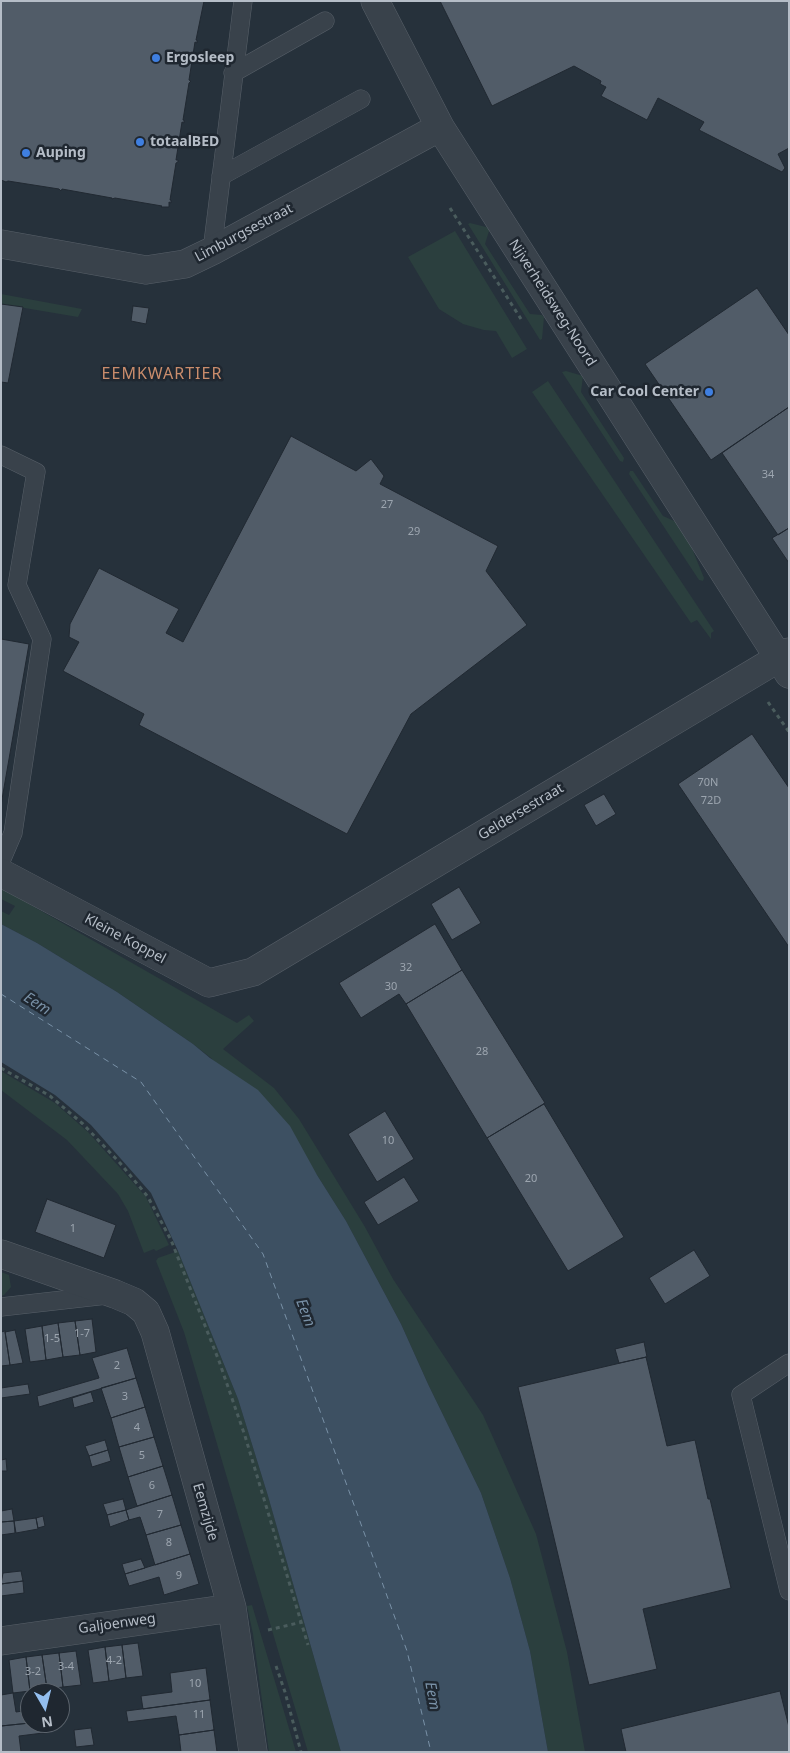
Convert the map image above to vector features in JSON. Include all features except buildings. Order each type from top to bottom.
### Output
[{"type":"street","name":"Nijverheidsweg-Noord","points":[[375,1],[440,127],[785,662]]},
{"type":"street","name":"Limburgsestraat","points":[[1,244],[146,270],[185,264],[440,127]]},
{"type":"street","name":"Geldersestraat","points":[[253,972],[750,674],[785,662]]},
{"type":"street","name":"Kleine Koppel","points":[[1,873],[209,983],[253,972]]},
{"type":"street","name":"Eemzijde","points":[[1,1254],[115,1294],[134,1302],[146,1312],[155,1332],[232,1608],[253,1752]]},
{"type":"street","name":"Galjoenweg","points":[[1,1641],[232,1608]]},
{"type":"lane","points":[[212,251],[243,1]]},
{"type":"lane","points":[[233,73],[325,21]]},
{"type":"lane","points":[[221,176],[361,99]]},
{"type":"lane","points":[[1,455],[36,472],[17,585],[42,639],[13,833],[1,861]]},
{"type":"lane","points":[[1,1307],[115,1294]]},
{"type":"lane","points":[[789,1363],[741,1395],[789,1591]]},
{"type":"path","points":[[263,1630],[302,1622]]},
{"type":"path","points":[[276,1666],[301,1752]]},
{"type":"green space","points":[[468,224],[490,228],[485,244],[530,314],[542,315],[544,317],[542,339],[540,340]]},
{"type":"green space","points":[[455,231],[527,349],[512,358],[496,331],[484,330],[463,324],[439,309],[408,257]]},
{"type":"green space","points":[[1,294],[82,309],[78,317],[1,304]]},
{"type":"green space","points":[[566,371],[583,376],[581,392],[624,458],[623,462],[620,461],[562,372]]},
{"type":"green space","points":[[548,381],[714,631],[711,633],[711,639],[697,620],[691,623],[532,392]]},
{"type":"green space","points":[[630,471],[633,471],[663,516],[681,524],[704,578],[703,581],[699,580],[629,474]]},
{"type":"green space","points":[[1,888],[237,1023],[249,1015],[254,1021],[223,1049],[274,1088],[299,1119],[365,1227],[393,1279],[483,1415],[536,1534],[567,1652],[585,1752],[548,1752],[530,1651],[510,1578],[481,1493],[401,1324],[346,1221],[317,1175],[211,1058],[117,992],[37,943],[1,924],[1,911],[9,915],[15,906],[1,899]]},
{"type":"green space","points":[[1,1071],[55,1103],[88,1132],[146,1197],[169,1245],[156,1251],[154,1249],[144,1253],[128,1211],[118,1194],[67,1140],[1,1090]]},
{"type":"green space","points":[[178,1251],[238,1399],[268,1496],[341,1752],[308,1752],[184,1332],[156,1261],[158,1258]]},
{"type":"green space","points":[[1,1272],[9,1275],[11,1287],[1,1296]]},
{"type":"green space","points":[[252,1605],[296,1752],[269,1752],[253,1634],[247,1606]]},
{"type":"water","name":"Eem","points":[[1,924],[37,943],[117,992],[193,1044],[210,1058],[258,1090],[290,1126],[317,1175],[346,1221],[401,1324],[481,1493],[510,1578],[530,1651],[548,1752],[341,1752],[268,1496],[238,1399],[178,1251],[151,1193],[91,1125],[55,1095],[1,1062]]},
{"type":"ferry route","points":[[1,994],[141,1082],[263,1254],[407,1651],[431,1752]]},
{"type":"place","name":"Ergosleep","points":[[156,58]]},
{"type":"place","name":"totaalBED","points":[[140,142]]},
{"type":"place","name":"Auping","points":[[26,153]]},
{"type":"place","name":"Car Cool Center","points":[[709,392]]},
{"type":"district","name":"EEMKWARTIER","points":[[162,374]]}]
